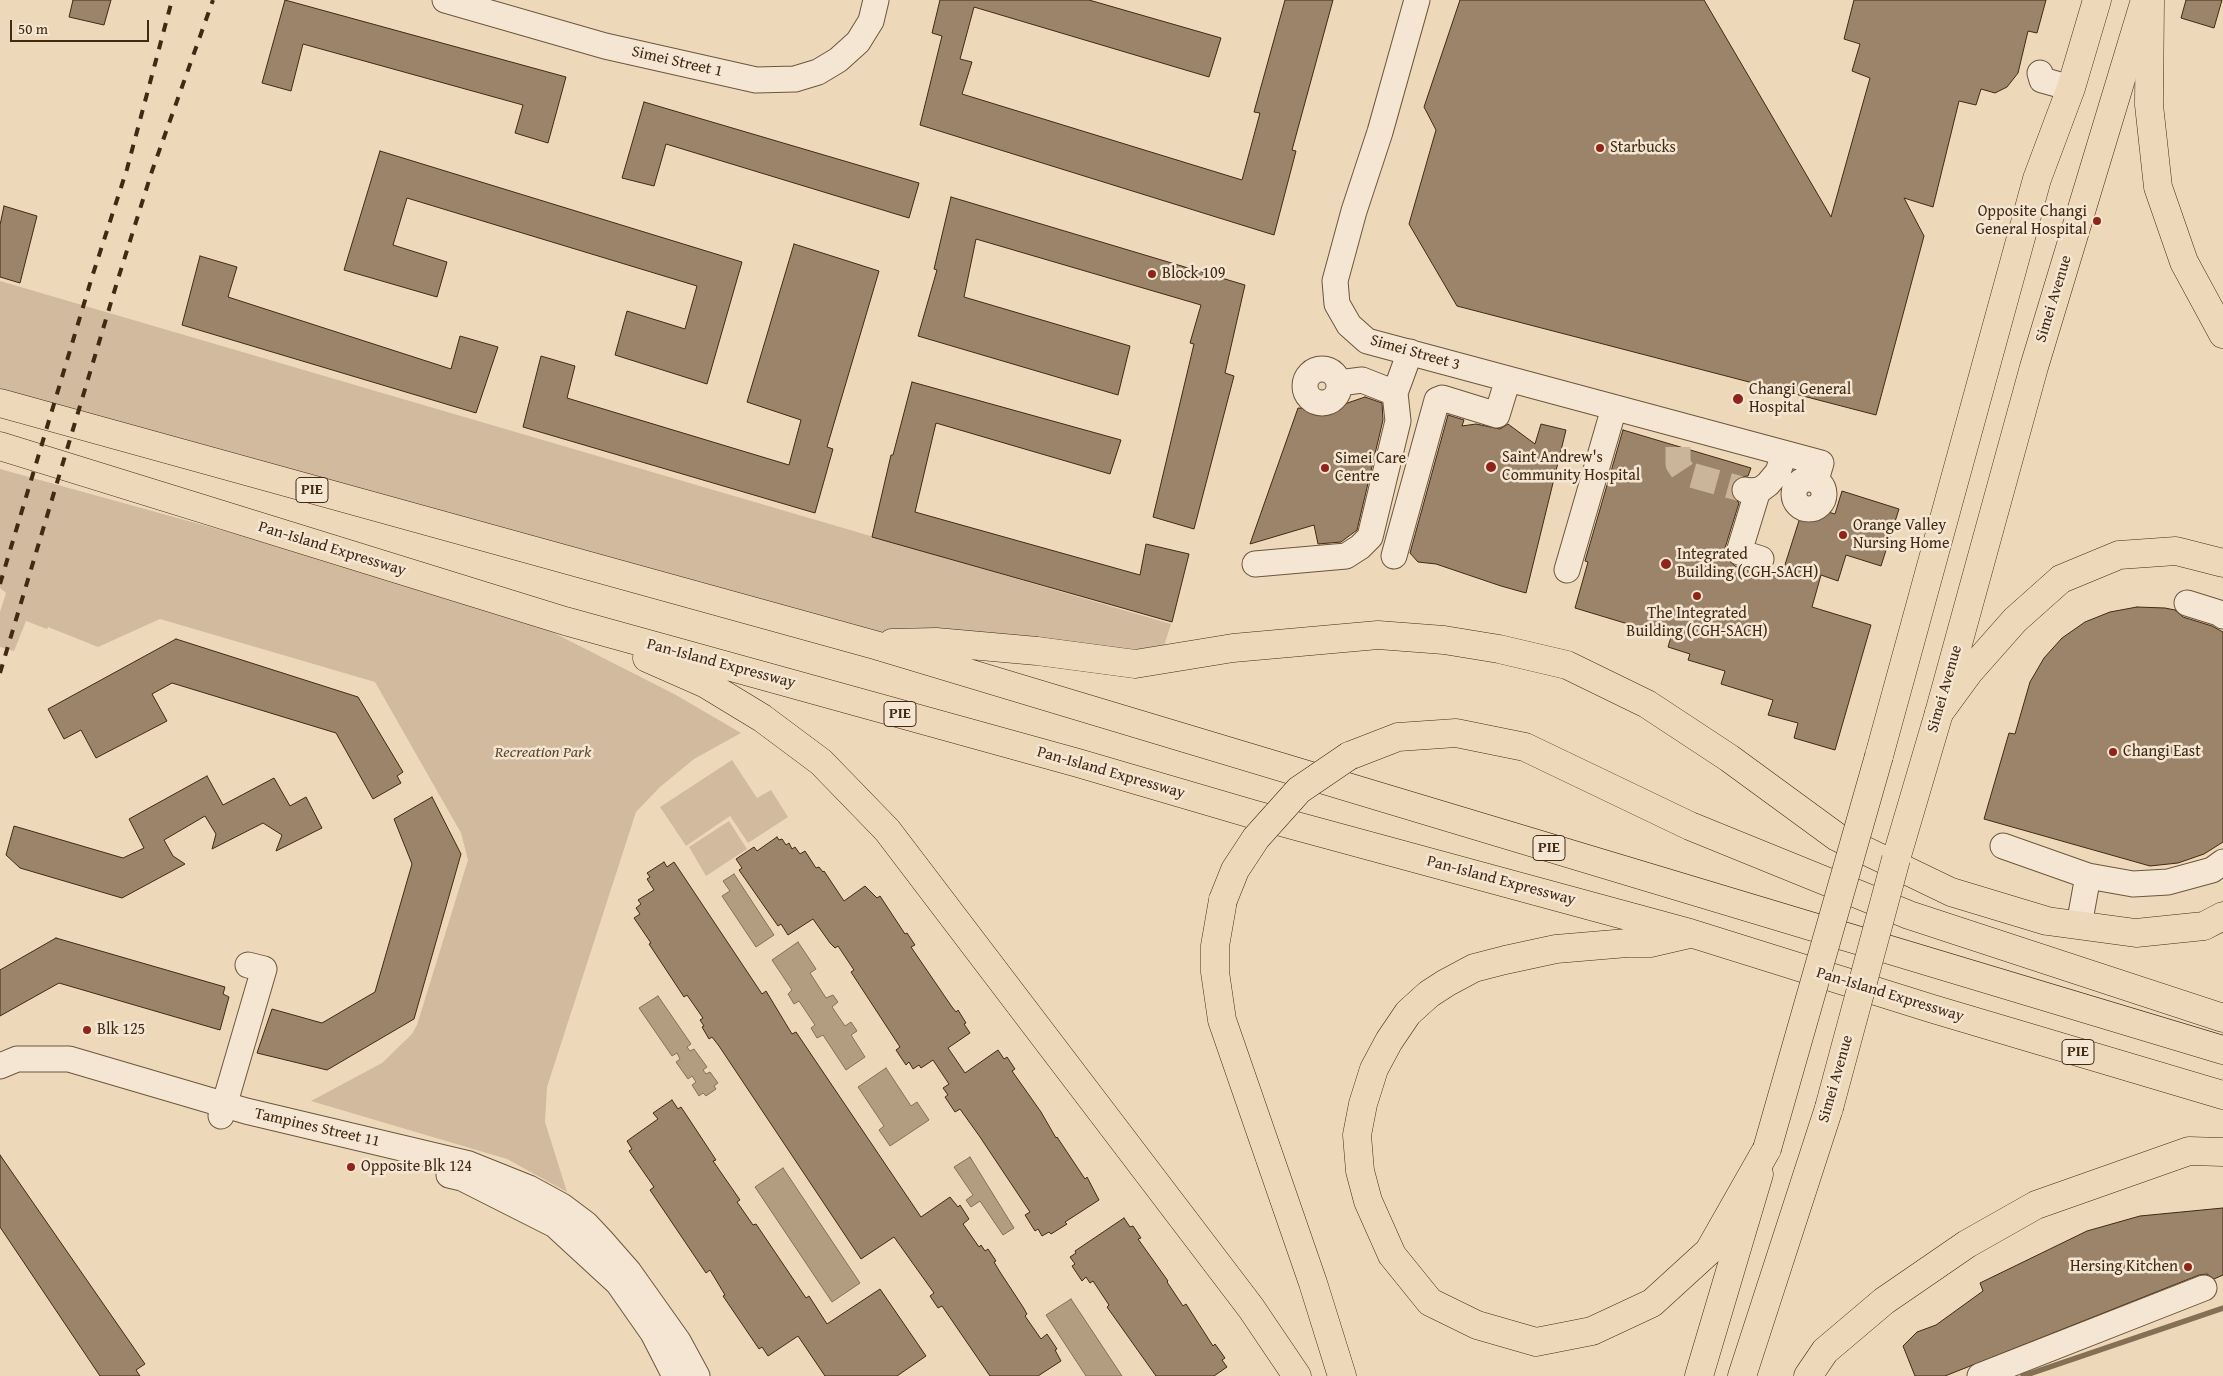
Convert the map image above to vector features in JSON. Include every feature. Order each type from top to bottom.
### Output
[{"type":"main road","points":[[1699,1376],[1767,1149],[1879,756],[2037,180],[2071,88],[2097,0]]},
{"type":"main road","name":"Simei Avenue","points":[[1742,1376],[1829,1108],[1896,859],[1939,713],[2034,367],[2144,0]]},
{"type":"main road","points":[[2150,0],[2149,105],[2158,187],[2184,262],[2223,334]]},
{"type":"main road","name":"PIE","points":[[0,403],[875,646],[2223,1050]]},
{"type":"main road","name":"Pan-Island Expressway","points":[[0,446],[564,621],[1068,760],[1252,814],[1690,933],[1933,1009],[2223,1095]]},
{"type":"main road","points":[[1939,713],[1970,672],[2015,620],[2061,579],[2119,555],[2176,550],[2223,563]]},
{"type":"main road","points":[[564,621],[706,684],[762,718],[821,762],[887,830],[963,928],[1251,1308],[1297,1376]]},
{"type":"main road","points":[[875,646],[902,642],[936,642],[1037,651],[1136,664],[1233,648],[1378,635],[1444,640],[1499,649],[1567,665],[1647,704],[1730,758],[1837,837],[1951,892],[2047,920],[2136,933],[2204,926],[2223,916]]},
{"type":"main road","points":[[1342,1376],[1222,1020],[1215,972],[1215,946],[1223,900],[1236,870],[1256,838],[1298,790],[1349,756],[1398,737],[1456,733],[1526,747],[1690,826],[1909,915],[2223,1018]]},
{"type":"main road","points":[[1690,933],[1650,943],[1627,942],[1556,950],[1505,960],[1474,968],[1429,994],[1408,1013],[1389,1041],[1374,1069],[1363,1104],[1357,1135],[1360,1171],[1368,1201],[1392,1255],[1430,1302],[1477,1325],[1536,1342],[1592,1330],[1652,1303],[1709,1251],[1767,1149]]},
{"type":"main road","points":[[1808,1376],[1825,1351],[1884,1301],[1966,1244],[2036,1205],[2189,1151],[2223,1152]]},
{"type":"street","name":"Simei Street 1","points":[[445,0],[503,6],[758,65],[792,64],[812,58],[829,48],[846,32],[856,14],[860,0]]},
{"type":"street","name":"Simei Street 1","points":[[503,6],[606,46],[756,80],[795,79],[818,72],[838,60],[858,42],[870,21],[876,0]]},
{"type":"street","name":"Simei Street 3","points":[[1417,0],[1335,281],[1337,304],[1349,324],[1367,341],[1614,408],[1682,437],[1784,454],[1821,463],[1816,480]]},
{"type":"street","points":[[2040,73],[2042,80],[2071,88]]},
{"type":"street","points":[[1255,564],[1346,556],[1360,547],[1370,536],[1398,421],[1395,393],[1410,352]]},
{"type":"street","points":[[1394,556],[1437,400],[1442,398],[1497,415],[1508,379]]},
{"type":"street","points":[[1339,383],[1362,380],[1395,393]]},
{"type":"street","points":[[1567,570],[1614,408]]},
{"type":"street","points":[[1761,559],[1739,552],[1751,490],[1768,484],[1778,472],[1784,454]]},
{"type":"street","points":[[2187,603],[2223,616]]},
{"type":"street","points":[[2003,846],[2088,876],[2133,884],[2168,882],[2212,870],[2223,862]]},
{"type":"street","points":[[2079,925],[2088,876]]},
{"type":"street","points":[[223,1110],[256,967]]},
{"type":"street","name":"Tampines Street 11","points":[[0,1066],[17,1059],[69,1059],[223,1110]]},
{"type":"street","name":"Tampines Street 11","points":[[0,1081],[22,1071],[68,1071],[223,1110],[246,1111],[469,1164],[528,1188],[562,1206],[586,1224],[624,1278],[678,1341],[697,1376]]},
{"type":"street","name":"Tampines Street 11","points":[[624,1278],[675,1376]]},
{"type":"street","points":[[1980,1376],[2204,1288]]},
{"type":"green space","points":[[0,281],[1171,624],[1163,649],[1038,649],[905,641],[0,398]]},
{"type":"green space","name":"Recreation Park","points":[[0,469],[507,609],[676,695],[741,733],[694,759],[660,787],[636,812],[547,1087],[545,1122],[567,1192],[507,1159],[311,1101],[382,1063],[412,1034],[417,1025],[468,860],[461,833],[375,682],[160,619],[98,647],[48,627],[47,629],[26,621],[14,651],[0,647],[0,612],[6,593],[0,588]]},
{"type":"green space","points":[[732,760],[757,798],[771,790],[788,817],[748,843],[730,816],[686,846],[660,807]]},
{"type":"green space","points":[[729,821],[747,849],[706,876],[689,847]]},
{"type":"shaded area","points":[[734,874],[774,935],[756,947],[722,896],[730,891],[723,881]]},
{"type":"shaded area","points":[[798,942],[816,969],[810,973],[826,998],[833,995],[838,1002],[832,1007],[845,1026],[851,1022],[857,1031],[851,1035],[865,1057],[846,1070],[823,1035],[817,1038],[811,1028],[815,1025],[799,1001],[794,1004],[788,994],[792,990],[772,960]]},
{"type":"shaded area","points":[[658,996],[691,1044],[687,1047],[690,1051],[694,1049],[707,1067],[703,1070],[706,1074],[710,1072],[718,1083],[714,1086],[716,1089],[706,1096],[703,1093],[699,1096],[692,1085],[696,1082],[692,1076],[688,1079],[676,1062],[680,1059],[677,1053],[672,1056],[639,1008]]},
{"type":"shaded area","points":[[886,1068],[911,1106],[917,1102],[929,1120],[890,1146],[879,1130],[884,1126],[858,1087]]},
{"type":"shaded area","points":[[970,1157],[1014,1228],[1003,1235],[980,1201],[971,1207],[966,1200],[973,1195],[954,1167]]},
{"type":"shaded area","points":[[783,1168],[860,1283],[832,1302],[755,1187]]},
{"type":"shaded area","points":[[1071,1299],[1122,1376],[1086,1376],[1046,1315]]},
{"type":"building","points":[[73,0],[111,0],[104,25],[69,17]]},
{"type":"building","points":[[285,0],[566,77],[548,143],[515,133],[523,105],[303,44],[291,91],[262,83]]},
{"type":"building","points":[[940,0],[1089,0],[1221,38],[1209,77],[974,7],[960,59],[972,62],[962,94],[1242,180],[1260,113],[1254,112],[1285,0],[1333,0],[1292,150],[1296,151],[1274,235],[920,125],[942,36],[932,33]]},
{"type":"building","points":[[1460,0],[1704,0],[1831,217],[1870,78],[1852,71],[1860,44],[1844,39],[1854,0],[2046,0],[2037,33],[2028,31],[2018,73],[2007,87],[1995,93],[1981,89],[1976,105],[1959,101],[1933,207],[1904,198],[1924,236],[1876,415],[1457,306],[1409,224],[1436,130],[1424,107]]},
{"type":"building","points":[[2186,0],[2222,0],[2214,28],[2181,18]]},
{"type":"building","points":[[644,102],[919,183],[909,218],[666,144],[654,186],[622,178]]},
{"type":"building","points":[[380,151],[742,262],[707,384],[615,355],[627,311],[685,329],[697,286],[407,198],[393,245],[447,262],[437,297],[344,270]]},
{"type":"building","points":[[951,197],[1245,285],[1225,373],[1234,376],[1194,529],[1153,517],[1194,344],[1190,343],[1201,305],[976,239],[964,297],[1130,346],[1118,395],[918,336],[937,270],[934,269]]},
{"type":"building","points":[[4,206],[37,216],[20,283],[0,277],[0,225]]},
{"type":"building","points":[[794,244],[879,271],[827,447],[833,449],[815,513],[523,427],[541,356],[575,366],[567,398],[789,465],[801,420],[747,402]]},
{"type":"building","points":[[200,256],[237,267],[228,297],[451,369],[460,336],[498,347],[476,413],[182,325]]},
{"type":"building","points":[[912,382],[1121,440],[1110,474],[936,423],[915,512],[1140,575],[1146,544],[1189,554],[1172,622],[872,537],[891,455],[893,455]]},
{"type":"building","name":"Simei Care Centre","points":[[1365,397],[1382,403],[1383,420],[1357,530],[1341,542],[1318,544],[1314,525],[1250,544],[1298,408],[1327,410]]},
{"type":"building","points":[[1448,415],[1464,420],[1462,426],[1476,424],[1500,429],[1508,424],[1535,444],[1541,424],[1566,430],[1526,593],[1436,564],[1418,562],[1410,553]]},
{"type":"building","name":"The Integrated Building (CGH-SACH)","points":[[1623,430],[1751,468],[1748,476],[1740,477],[1734,481],[1731,487],[1732,495],[1739,503],[1725,548],[1725,557],[1735,566],[1757,573],[1769,571],[1782,574],[1804,505],[1835,514],[1842,491],[1899,509],[1881,566],[1846,555],[1838,581],[1821,575],[1812,607],[1871,625],[1835,750],[1794,738],[1798,723],[1768,715],[1773,700],[1721,684],[1725,671],[1688,660],[1690,654],[1668,647],[1671,637],[1575,608],[1588,562],[1585,561]]},
{"type":"building","name":"Changi East","points":[[2137,607],[2175,610],[2183,617],[2212,626],[2223,632],[2223,842],[2204,854],[2178,863],[2150,866],[1984,819],[2009,733],[2015,734],[2030,682],[2044,658],[2062,638],[2085,622],[2110,612]]},
{"type":"building","points":[[176,639],[358,697],[403,772],[397,776],[401,783],[373,799],[336,733],[172,683],[152,694],[167,721],[96,758],[81,730],[64,739],[48,709]]},
{"type":"building","points":[[207,776],[223,805],[274,778],[290,806],[306,797],[322,828],[276,851],[282,835],[263,823],[212,849],[216,834],[205,816],[164,840],[173,856],[185,864],[122,898],[20,868],[6,855],[14,826],[123,858],[144,848],[129,819]]},
{"type":"building","points":[[432,797],[461,854],[414,1019],[327,1070],[257,1053],[272,1009],[322,1023],[375,992],[412,864],[394,819]]},
{"type":"building","points":[[777,837],[779,840],[782,839],[786,845],[789,843],[792,849],[795,847],[800,854],[805,851],[816,868],[819,867],[824,871],[844,901],[865,886],[877,898],[880,896],[905,934],[907,933],[915,945],[911,947],[952,1007],[956,1012],[958,1010],[966,1023],[964,1024],[970,1033],[948,1048],[965,1073],[998,1050],[1004,1059],[1007,1057],[1015,1069],[1012,1071],[1085,1179],[1087,1177],[1099,1200],[1065,1222],[1067,1224],[1051,1234],[1049,1232],[1042,1236],[1038,1229],[1035,1231],[1025,1215],[1030,1212],[980,1137],[960,1109],[955,1112],[945,1097],[948,1095],[943,1088],[949,1084],[933,1060],[921,1068],[919,1065],[913,1069],[909,1062],[906,1065],[896,1050],[900,1047],[851,972],[854,970],[838,946],[835,948],[830,943],[813,919],[788,935],[781,924],[778,926],[739,870],[742,868],[736,859],[754,847],[757,851]]},
{"type":"building","points":[[664,862],[667,867],[674,862],[762,994],[766,991],[792,1034],[796,1032],[921,1217],[950,1197],[958,1207],[960,1205],[969,1219],[963,1224],[979,1247],[981,1245],[985,1251],[988,1249],[996,1261],[994,1262],[1000,1272],[1027,1314],[1025,1316],[1041,1339],[1047,1334],[1057,1349],[1055,1350],[1061,1361],[1038,1376],[990,1376],[942,1306],[938,1308],[930,1296],[934,1293],[894,1237],[861,1259],[719,1046],[712,1037],[709,1039],[700,1020],[703,1018],[687,995],[684,997],[634,918],[640,914],[636,908],[641,904],[638,900],[654,890],[647,879],[650,877],[647,873]]},
{"type":"building","points":[[56,938],[225,987],[223,994],[229,997],[220,1030],[59,983],[0,1016],[0,970]]},
{"type":"building","points":[[672,1100],[678,1109],[681,1107],[716,1160],[713,1161],[740,1200],[737,1202],[753,1225],[756,1224],[806,1298],[809,1296],[827,1324],[880,1289],[926,1356],[897,1376],[825,1376],[798,1336],[768,1356],[762,1347],[759,1349],[723,1296],[725,1295],[710,1270],[706,1273],[650,1190],[654,1187],[629,1151],[632,1149],[627,1141],[658,1119],[653,1113]]},
{"type":"building","points":[[0,1155],[145,1364],[136,1370],[140,1376],[100,1376],[0,1227]]},
{"type":"building","points":[[2223,1208],[2223,1275],[2214,1279],[2207,1274],[2199,1275],[1945,1376],[1915,1376],[1903,1346],[1917,1332],[1936,1325],[1983,1291],[1980,1283],[2087,1231],[2140,1216]]},
{"type":"building","points":[[1124,1218],[1130,1227],[1133,1226],[1141,1238],[1138,1239],[1183,1306],[1186,1304],[1213,1346],[1215,1344],[1225,1358],[1222,1360],[1227,1367],[1214,1376],[1156,1376],[1107,1307],[1109,1305],[1093,1281],[1090,1283],[1086,1277],[1082,1281],[1072,1266],[1075,1264],[1070,1257],[1076,1253],[1075,1251]]},
{"type":"waterway","points":[[2023,1376],[2223,1308]]},
{"type":"tunnel","points":[[1678,447],[1678,464],[1684,473],[1745,490]]},
{"type":"railway","points":[[0,584],[92,277],[127,169],[172,0]]},
{"type":"railway","points":[[0,673],[152,171],[213,0]]},
{"type":"place","name":"Starbucks","points":[[1600,148]]},
{"type":"place","name":"Opposite Changi General Hospital","points":[[2097,221]]},
{"type":"place","name":"Block 109","points":[[1152,274]]},
{"type":"place","name":"Changi General Hospital","points":[[1738,399]]},
{"type":"place","name":"Saint Andrew's Community Hospital","points":[[1491,467]]},
{"type":"place","name":"Simei Care Centre","points":[[1325,468]]},
{"type":"place","name":"Orange Valley Nursing Home","points":[[1843,535]]},
{"type":"place","name":"Integrated Building (CGH-SACH)","points":[[1666,564]]},
{"type":"place","name":"The Integrated Building (CGH-SACH)","points":[[1697,596]]},
{"type":"place","name":"Changi East","points":[[2113,752]]},
{"type":"place","name":"Blk 125","points":[[87,1030]]},
{"type":"place","name":"Opposite Blk 124","points":[[351,1167]]},
{"type":"place","name":"Hersing Kitchen","points":[[2188,1267]]}]
